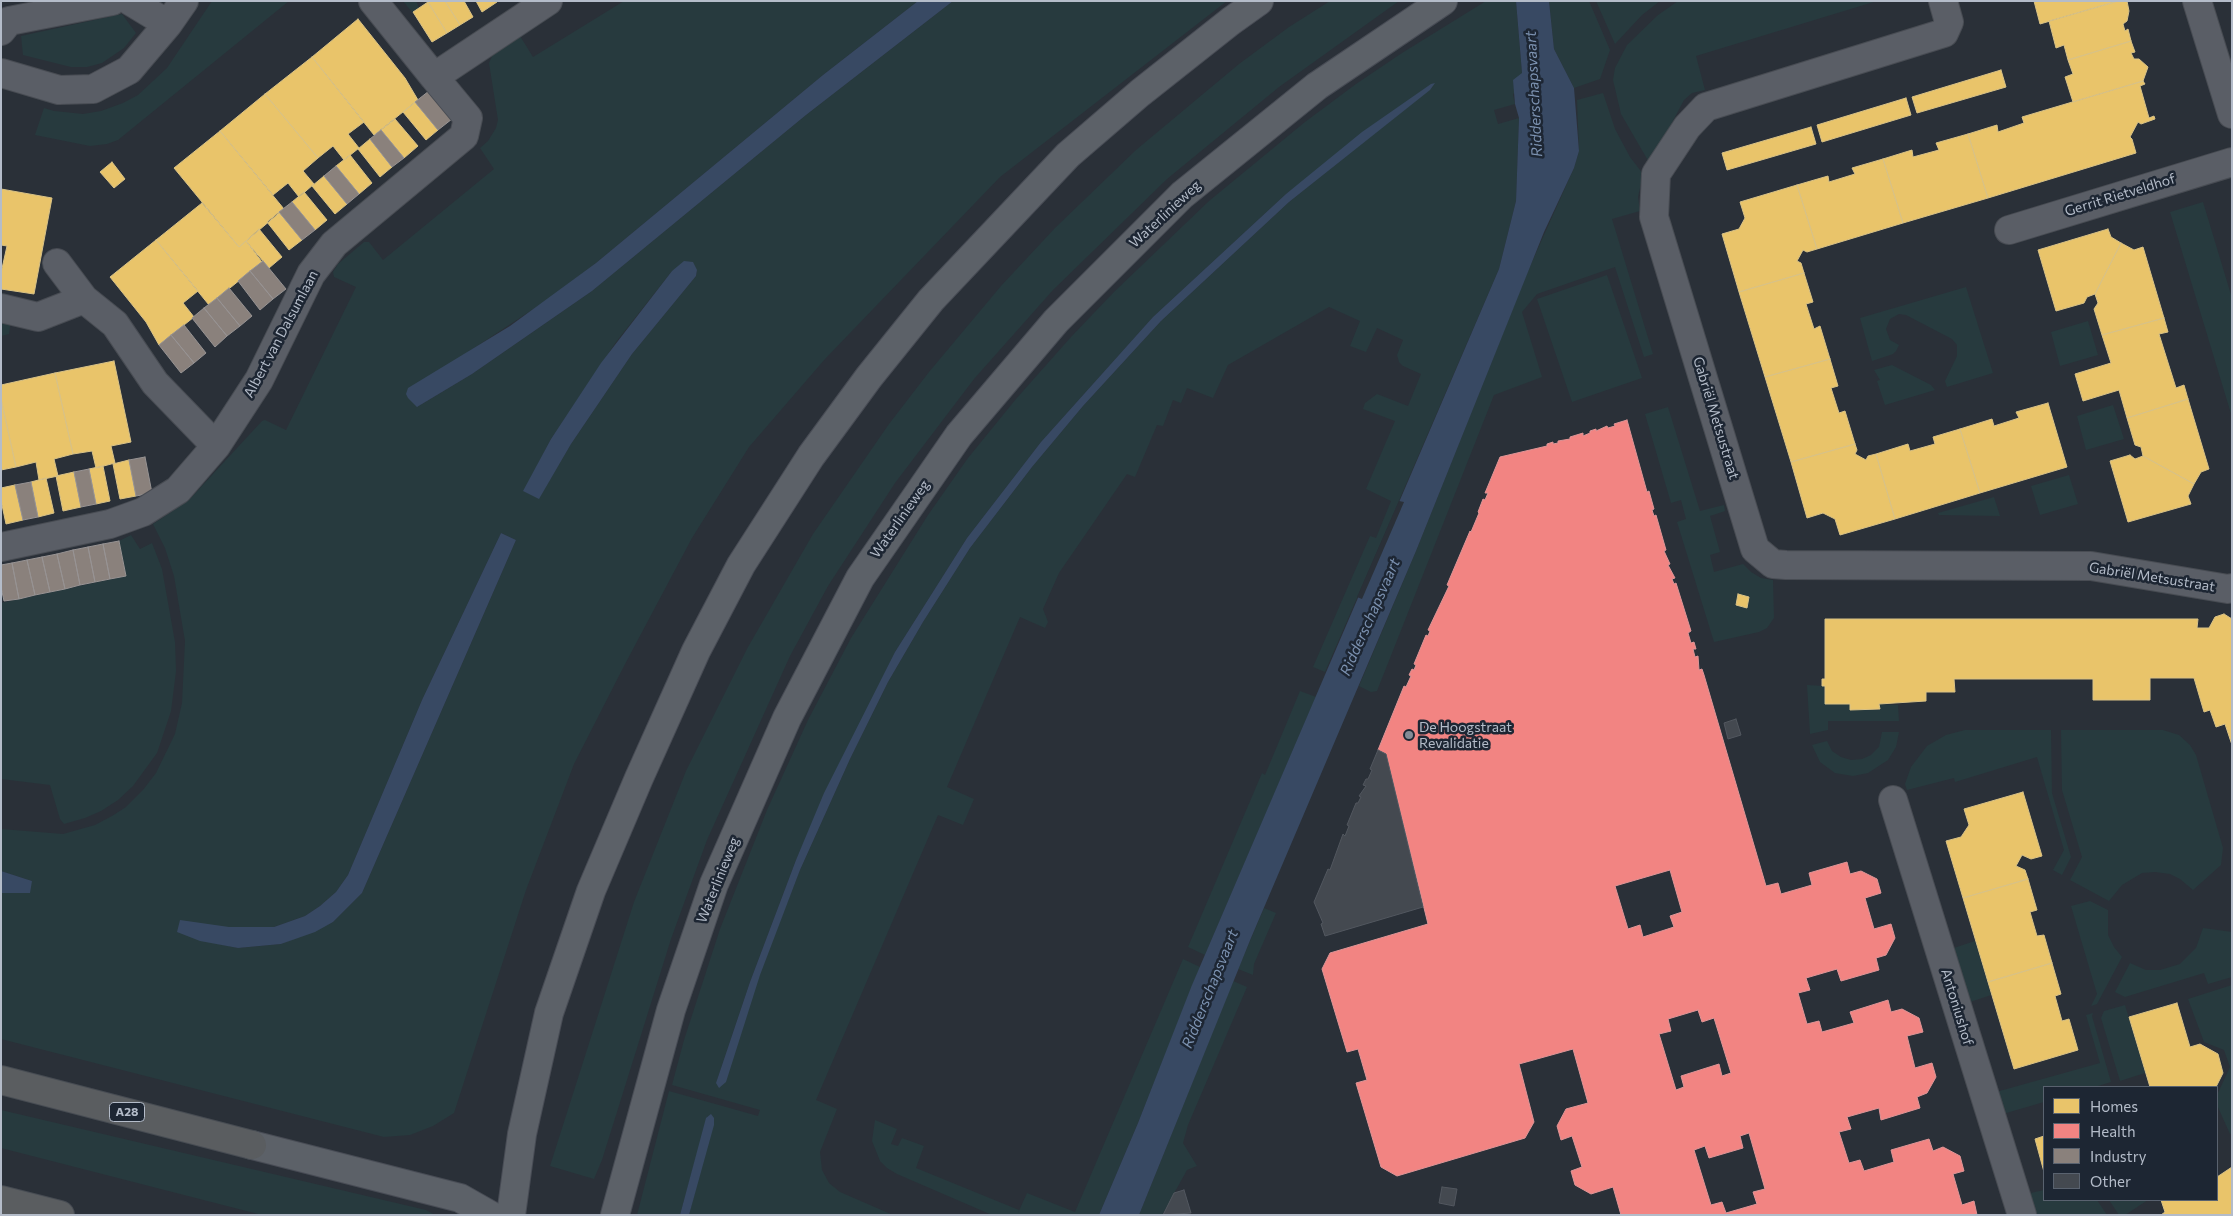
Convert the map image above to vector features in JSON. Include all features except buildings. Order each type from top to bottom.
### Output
[{"type":"highway","name":"A28","points":[[1,1080],[252,1145]]},
{"type":"highway","points":[[1,1200],[60,1215]]},
{"type":"main road","points":[[511,1215],[522,1134],[549,1014],[591,892],[639,778],[696,651],[741,565],[811,456],[869,377],[931,300],[1068,155],[1140,92],[1259,1]]},
{"type":"main road","name":"Waterlinieweg","points":[[615,1215],[671,1010],[714,884],[787,718],[860,578],[959,435],[1056,321],[1182,195],[1317,86],[1443,1]]},
{"type":"main road","name":"A28","points":[[252,1145],[460,1198],[490,1215]]},
{"type":"street","points":[[1,31],[9,21],[112,1]]},
{"type":"street","points":[[130,1],[168,24]]},
{"type":"street","points":[[1,73],[59,90],[93,89],[129,70],[168,24],[184,1]]},
{"type":"street","name":"Albert van Dalsumlaan","points":[[1,547],[110,524],[143,512],[178,490],[216,446],[259,380],[311,274],[334,244],[464,136],[468,118],[373,1]]},
{"type":"street","points":[[434,77],[548,1]]},
{"type":"street","name":"Gabriël Metsustraat","points":[[1943,1],[1949,22],[1944,33],[1706,106],[1687,127],[1656,174],[1654,217],[1755,549],[1773,564],[2091,566],[2228,589],[2232,588]]},
{"type":"street","points":[[2198,1],[2232,114]]},
{"type":"street","name":"Gerrit Rietveldhof","points":[[2009,230],[2232,162]]},
{"type":"street","points":[[57,263],[84,299],[115,324],[154,383],[216,446]]},
{"type":"street","points":[[1,308],[38,316],[84,299]]},
{"type":"street","name":"Antoniushof","points":[[1892,800],[2022,1215]]},
{"type":"green space","points":[[212,1],[289,1],[118,140],[107,144],[90,146],[35,135],[44,108],[83,114],[101,111],[138,95],[167,68]]},
{"type":"green space","points":[[403,1],[416,1],[419,8],[412,12]]},
{"type":"green space","points":[[624,1],[918,1],[823,75],[596,263],[550,298],[468,352],[417,407],[472,374],[592,291],[806,115],[953,1],[1227,1],[1000,177],[825,359],[749,447],[692,538],[574,764],[526,890],[454,1113],[433,1126],[410,1135],[384,1137],[1,1039],[1,893],[32,881],[1,871],[1,829],[63,834],[95,825],[112,816],[126,807],[143,790],[156,773],[175,734],[182,703],[185,641],[174,576],[165,548],[153,524],[189,500],[262,421],[265,420],[286,430],[356,287],[334,277],[333,272],[338,264],[364,242],[369,242],[383,260],[494,169],[480,148],[488,141],[496,128],[498,120],[489,63],[494,52],[520,36],[533,57]],"holes":[[[697,270],[696,276],[632,354],[571,444],[539,498],[524,491],[551,439],[616,342],[672,271]],[[501,533],[516,540],[362,893],[333,922],[281,944],[238,948],[200,940],[229,927],[274,927],[305,916],[336,892],[348,875],[422,700]]]},
{"type":"green space","points":[[1330,1],[1399,1],[1279,87],[1167,179],[1053,290],[974,379],[895,483],[828,586],[790,656],[707,840],[671,939],[602,1160],[594,1179],[550,1166],[634,902],[686,771],[748,647],[813,534],[889,424],[929,372],[1001,286],[1055,228],[1136,150],[1239,64],[1289,27]]},
{"type":"green space","points":[[1486,1],[1516,1],[1522,73],[1513,95],[1515,104],[1494,110],[1498,124],[1519,118],[1516,201],[1499,269],[1325,672],[1313,667],[1370,536],[1376,538],[1391,501],[1366,489],[1395,421],[1363,409],[1365,403],[1377,394],[1408,406],[1421,374],[1403,366],[1399,362],[1397,355],[1403,340],[1377,328],[1366,352],[1350,346],[1360,321],[1329,307],[1228,365],[1213,398],[1187,388],[1181,403],[1173,400],[1163,426],[1157,425],[1135,477],[1127,474],[1059,573],[1043,609],[1048,622],[1045,628],[1020,617],[947,787],[974,799],[963,825],[938,815],[816,1100],[837,1109],[820,1152],[822,1170],[829,1183],[840,1192],[893,1215],[689,1215],[699,1175],[708,1115],[680,1215],[637,1215],[669,1091],[758,1116],[760,1110],[672,1085],[684,1040],[720,929],[767,810],[808,720],[851,638],[928,515],[968,458],[1016,399],[1114,292],[1209,201],[1305,122],[1402,53]],"holes":[[[1435,85],[1289,202],[1161,321],[1083,406],[1032,467],[970,548],[888,682],[850,759],[800,870],[716,1083],[750,982],[796,860],[895,652],[967,538],[1041,442],[1153,317],[1286,194]]]},
{"type":"green space","points":[[1549,1],[1589,1],[1610,50],[1600,79],[1574,88],[1554,49]]},
{"type":"green space","points":[[1596,1],[1660,1],[1642,15],[1615,44]]},
{"type":"green space","points":[[1678,1],[1877,1],[1696,56],[1705,90],[1692,93],[1684,100],[1650,164],[1621,114],[1613,80],[1615,68],[1627,45],[1658,15]]},
{"type":"green space","points":[[122,14],[136,33],[124,48],[102,63],[87,67],[71,67],[23,55],[21,36]]},
{"type":"green space","points":[[1603,93],[1615,129],[1630,157],[1643,174],[1638,197],[1640,211],[1612,219],[1653,354],[1644,357],[1615,267],[1537,294],[1522,312],[1542,377],[1494,395],[1377,691],[1371,692],[1359,686],[1416,551],[1527,273],[1574,168],[1579,151],[1577,100]]},
{"type":"green space","points":[[2203,202],[2232,298],[2232,417],[2170,212]]},
{"type":"green space","points":[[1607,275],[1642,378],[1572,402],[1537,299]]},
{"type":"green space","points":[[1966,287],[1993,373],[1947,387],[1945,381],[1957,356],[1957,345],[1952,339],[1906,315],[1899,314],[1890,319],[1886,329],[1890,340],[1899,345],[1896,351],[1893,354],[1872,361],[1860,318]]},
{"type":"green space","points":[[1,318],[11,320],[9,334],[1,336]]},
{"type":"green space","points":[[2088,321],[2098,355],[2060,366],[2051,332]]},
{"type":"green space","points":[[1892,365],[1931,385],[1935,390],[1885,405],[1877,381],[1880,380],[1874,370]]},
{"type":"green space","points":[[2113,405],[2124,439],[2086,450],[2077,416]]},
{"type":"green space","points":[[1668,407],[1700,511],[1724,505],[1725,511],[1710,516],[1720,552],[1710,555],[1714,572],[1743,564],[1761,578],[1773,580],[1774,618],[1767,628],[1759,632],[1714,642],[1677,522],[1686,519],[1681,500],[1671,503],[1645,414]]},
{"type":"green space","points":[[2069,475],[2078,504],[2040,515],[2031,486]]},
{"type":"green space","points":[[1994,497],[2000,516],[1939,515],[1938,513]]},
{"type":"green space","points":[[131,535],[140,549],[152,543],[162,569],[175,642],[176,671],[171,711],[157,753],[133,786],[118,800],[101,811],[64,824],[60,819],[50,785],[1,779],[1,603],[126,576],[119,541]]},
{"type":"green space","points":[[1807,685],[1824,686],[1825,704],[1850,704],[1850,710],[1879,710],[1880,704],[1898,705],[1899,721],[1828,721],[1828,730],[1810,734]]},
{"type":"green space","points":[[1300,691],[1316,697],[1205,955],[1188,947],[1262,773],[1265,775]]},
{"type":"green space","points":[[1965,730],[2051,730],[2052,793],[2071,857],[2062,875],[2053,870],[2064,850],[2037,757],[1955,782],[1954,778],[1907,790],[1905,784],[1911,767],[1927,746],[1946,735]]},
{"type":"green space","points":[[2061,730],[2163,730],[2179,735],[2190,745],[2196,755],[2223,848],[2221,865],[2193,890],[2180,879],[2170,874],[2142,873],[2122,885],[2109,901],[2070,880],[2082,857],[2062,790]]},
{"type":"green space","points":[[1882,732],[1899,732],[1896,747],[1888,760],[1868,773],[1853,776],[1835,773],[1820,762],[1812,745],[1827,741],[1832,751],[1841,757],[1851,760],[1862,759],[1871,755],[1879,747]]},
{"type":"green space","points":[[2090,901],[2108,910],[2108,935],[2122,957],[2097,1004],[2091,1006],[2097,994],[2071,906]]},
{"type":"green space","points":[[1264,908],[1276,913],[1254,964],[1253,975],[1238,969]]},
{"type":"green space","points":[[2203,928],[2232,932],[2232,977],[2208,984],[2204,973],[2125,997],[2115,992],[2130,963],[2146,970],[2160,970],[2180,964],[2196,948]]},
{"type":"green space","points":[[1975,941],[1991,995],[1970,1002],[1954,948]]},
{"type":"green space","points":[[1183,959],[1200,967],[1099,1215],[992,1215],[897,1174],[880,1161],[872,1141],[875,1120],[897,1129],[891,1144],[898,1146],[902,1138],[924,1146],[916,1168],[1019,1210],[1018,1213],[1027,1193],[1075,1212]]},
{"type":"green space","points":[[1233,981],[1247,987],[1188,1125],[1183,1143],[1197,1166],[1187,1170],[1162,1215],[1139,1215]]},
{"type":"green space","points":[[2232,985],[2232,1133],[2230,1134],[2218,1107],[2218,1093],[2230,1067],[2224,1050],[2204,1042],[2188,999]]},
{"type":"green space","points":[[2125,1005],[2145,1073],[2120,1081],[2101,1018],[2104,1011]]},
{"type":"green space","points":[[2093,1013],[2092,1016],[2111,1082],[2098,1086],[2043,1086],[2043,1102],[2003,1114],[1996,1092],[2100,1063],[2086,1015]]},
{"type":"green space","points":[[1,1110],[426,1210],[435,1215],[262,1215],[1,1148]]},
{"type":"green space","points":[[2043,1190],[2043,1201],[2098,1201],[2107,1215],[2037,1215],[2026,1194]]},
{"type":"green space","points":[[2110,1201],[2146,1201],[2125,1215],[2119,1215]]},
{"type":"water","points":[[918,1],[953,1],[806,115],[592,291],[472,374],[417,407],[408,398],[406,394],[408,388],[510,326],[596,263],[823,75]]},
{"type":"water","name":"Ridderschapsvaart","points":[[1516,1],[1549,1],[1554,49],[1574,88],[1579,151],[1574,168],[1544,232],[1416,551],[1251,938],[1139,1215],[1099,1215],[1138,1123],[1192,985],[1499,269],[1516,201],[1519,118],[1515,104],[1513,80],[1522,73]]},
{"type":"water","points":[[1435,83],[1430,90],[1289,202],[1161,321],[1083,406],[1032,467],[970,548],[888,682],[850,759],[800,870],[760,975],[726,1082],[719,1088],[716,1083],[750,982],[796,860],[824,793],[895,652],[967,538],[1041,442],[1153,317],[1286,194],[1362,132]]},
{"type":"water","points":[[684,261],[693,262],[697,270],[696,276],[632,354],[571,444],[539,499],[523,491],[551,439],[601,363],[672,271]]},
{"type":"water","points":[[501,533],[516,540],[362,893],[333,922],[315,932],[281,944],[238,948],[200,941],[177,932],[180,920],[229,927],[274,927],[305,916],[336,892],[348,875],[422,700]]},
{"type":"water","points":[[1,871],[32,881],[30,893],[1,893]]},
{"type":"water","points":[[711,1114],[714,1118],[714,1125],[689,1215],[680,1215],[706,1118]]},
{"type":"pier","points":[[1399,501],[1404,502],[1362,599],[1357,597]]},
{"type":"place","name":"De Hoogstraat Revalidatie","points":[[1409,735]]}]
